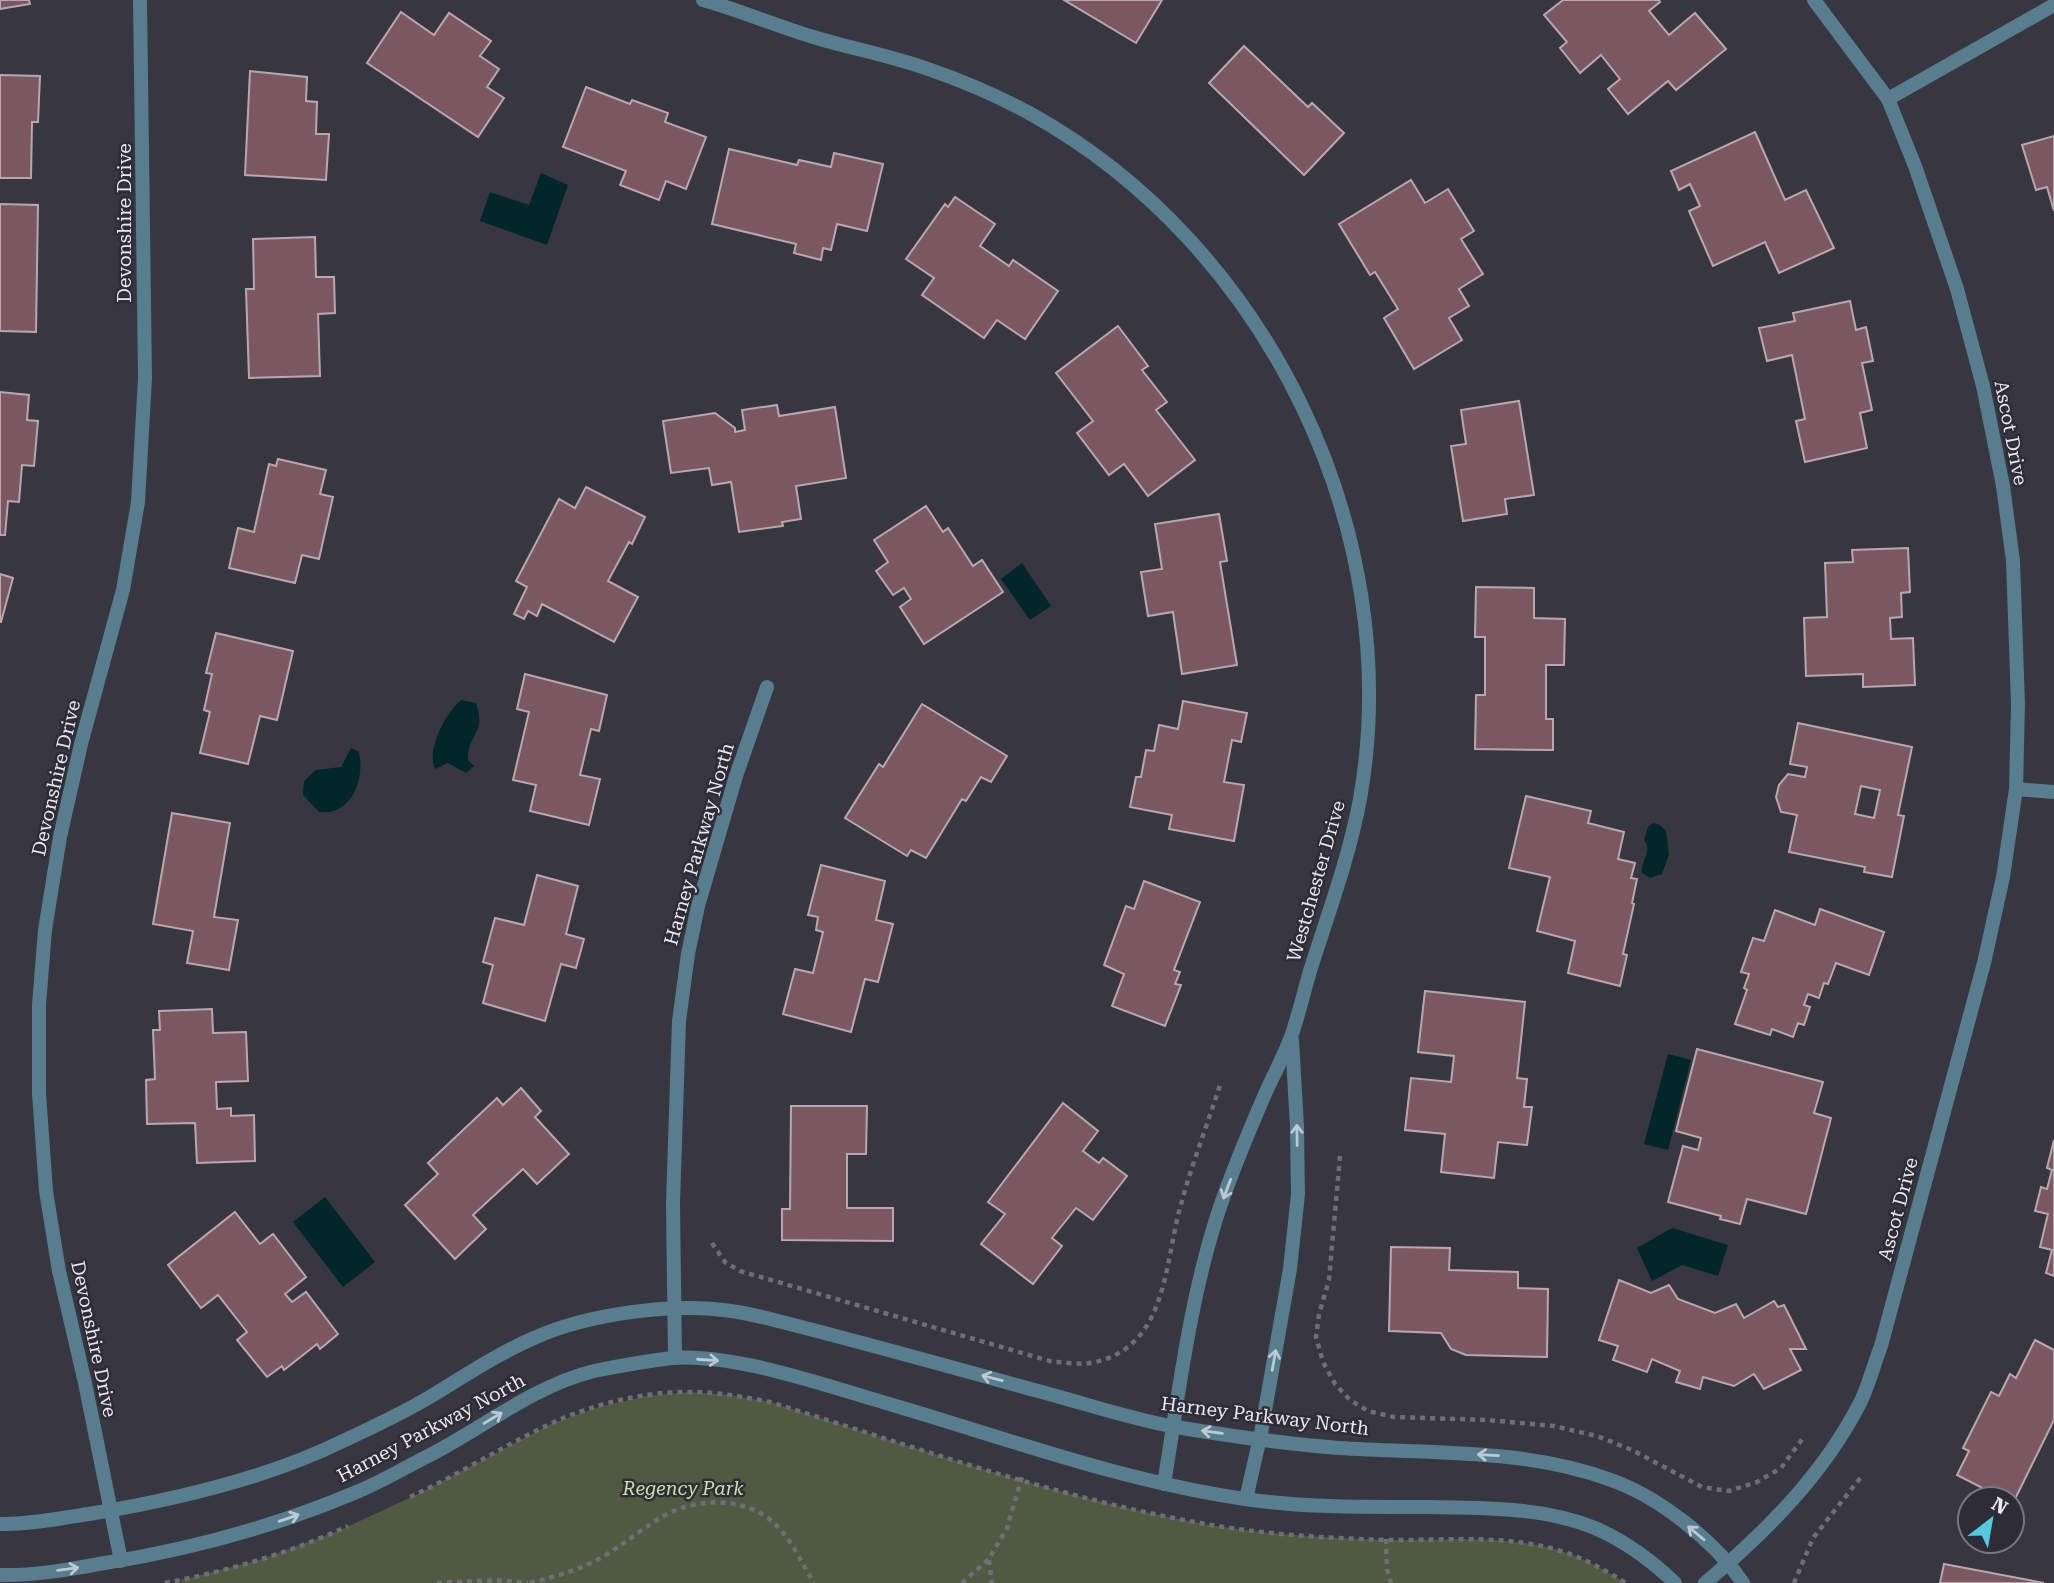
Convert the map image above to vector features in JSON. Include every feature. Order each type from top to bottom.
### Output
[{"type":"street","name":"Devonshire Drive","points":[[121,1561],[59,1271],[46,1191],[39,1093],[39,1005],[45,930],[60,837],[81,744],[123,590],[138,502],[145,378],[140,0]]},
{"type":"street","name":"Ascot Drive","points":[[1705,1583],[1729,1563],[1812,1480],[1836,1446],[1862,1398],[1881,1346],[1984,962],[2003,877],[2016,789],[2018,704],[2013,561],[2003,486],[1983,386],[1957,289],[1888,99],[1814,0]]},
{"type":"street","name":"Westchester Drive","points":[[707,1],[812,37],[926,68],[985,92],[1031,115],[1091,152],[1146,195],[1195,244],[1238,297],[1276,356],[1311,425],[1339,497],[1359,577],[1367,645],[1368,726],[1360,799],[1342,876],[1291,1036],[1246,1138],[1219,1208],[1204,1263],[1164,1484]]},
{"type":"street","points":[[1888,99],[2054,5]]},
{"type":"street","name":"Harney Parkway North","points":[[675,1358],[673,1203],[679,1021],[688,954],[698,906],[736,776],[767,687]]},
{"type":"street","points":[[2016,789],[2054,792]]},
{"type":"street","name":"Westchester Drive","points":[[1246,1499],[1260,1439],[1290,1269],[1298,1194],[1291,1036]]},
{"type":"street","name":"Harney Parkway North","points":[[0,1524],[152,1503],[210,1489],[273,1469],[340,1443],[535,1337],[580,1322],[673,1307],[729,1310],[778,1321],[1088,1406],[1173,1426],[1336,1448],[1508,1456],[1564,1465],[1613,1480],[1656,1502],[1693,1530],[1729,1563],[1743,1583]]},
{"type":"street","name":"Harney Parkway North","points":[[0,1576],[54,1571],[163,1554],[290,1518],[361,1490],[556,1384],[592,1372],[675,1358],[722,1362],[818,1384],[1091,1465],[1164,1484],[1246,1499],[1324,1506],[1504,1508],[1552,1516],[1594,1528],[1629,1546],[1675,1583]]},
{"type":"path","points":[[712,1243],[725,1262],[740,1271],[1053,1362],[1089,1363],[1114,1356],[1135,1340],[1156,1311],[1163,1293],[1181,1206],[1220,1085]]},
{"type":"path","points":[[1340,1156],[1329,1280],[1318,1314],[1316,1337],[1323,1362],[1335,1384],[1350,1400],[1368,1411],[1394,1418],[1488,1420],[1554,1426],[1597,1436],[1632,1450],[1702,1487],[1729,1491],[1757,1482],[1781,1468],[1803,1438]]},
{"type":"path","points":[[405,1500],[553,1423],[599,1407],[647,1396],[690,1392],[730,1395],[771,1402],[1021,1479],[1007,1528],[989,1559],[962,1583]]},
{"type":"path","points":[[1794,1583],[1813,1538],[1861,1477]]},
{"type":"path","points":[[437,1583],[495,1580],[529,1583],[563,1575],[597,1560],[673,1511],[702,1504],[727,1503],[753,1508],[776,1525],[814,1583]]},
{"type":"path","points":[[166,1583],[259,1560],[349,1526]]},
{"type":"path","points":[[1391,1583],[1387,1569],[1386,1540],[1468,1539],[1526,1544],[1563,1552],[1597,1566],[1626,1583]]},
{"type":"path","points":[[989,1559],[992,1583]]},
{"type":"green space","name":"Regency Park","points":[[690,1392],[770,1402],[1037,1485],[1145,1512],[1223,1527],[1292,1535],[1385,1540],[1475,1539],[1520,1542],[1572,1555],[1626,1583],[181,1583],[181,1580],[259,1560],[338,1531],[416,1495],[553,1423],[599,1407],[647,1396]]},
{"type":"shaded area","points":[[541,173],[568,185],[547,245],[480,221],[490,192],[529,205]]},
{"type":"shaded area","points":[[1022,563],[1051,606],[1030,620],[1001,579]]},
{"type":"shaded area","points":[[461,700],[476,703],[479,714],[478,728],[470,744],[468,760],[474,766],[466,773],[448,763],[435,769],[435,742],[449,713]]},
{"type":"shaded area","points":[[351,748],[359,752],[360,762],[354,794],[340,808],[319,812],[303,795],[304,781],[316,770],[341,767]]},
{"type":"shaded area","points":[[1653,823],[1666,831],[1669,854],[1662,874],[1650,878],[1642,873],[1642,868],[1647,852],[1644,840],[1648,827]]},
{"type":"shaded area","points":[[1668,1054],[1691,1060],[1668,1150],[1644,1144]]},
{"type":"shaded area","points":[[325,1197],[375,1262],[343,1287],[293,1222]]},
{"type":"shaded area","points":[[1672,1228],[1728,1245],[1718,1276],[1682,1265],[1652,1281],[1637,1248]]},
{"type":"building","points":[[0,0],[29,0],[30,4],[0,9]]},
{"type":"building","points":[[1064,0],[1162,0],[1136,43]]},
{"type":"building","points":[[1563,0],[1659,0],[1649,11],[1669,35],[1695,13],[1726,49],[1676,90],[1668,81],[1628,114],[1608,89],[1620,79],[1601,55],[1580,73],[1560,48],[1567,42],[1544,15]]},
{"type":"building","points":[[401,12],[434,35],[449,13],[491,41],[480,56],[499,69],[487,87],[504,98],[478,137],[367,63]]},
{"type":"building","points":[[1244,46],[1308,107],[1312,103],[1344,133],[1304,175],[1209,83]]},
{"type":"building","points":[[250,71],[307,77],[306,101],[317,102],[316,134],[329,134],[326,180],[245,175]]},
{"type":"building","points":[[0,75],[40,76],[38,122],[32,122],[31,178],[0,178]]},
{"type":"building","points":[[586,87],[630,104],[632,100],[668,113],[665,122],[706,137],[686,189],[666,181],[659,200],[620,185],[626,171],[563,147]]},
{"type":"building","points":[[1755,132],[1785,200],[1806,190],[1834,248],[1779,273],[1765,242],[1713,266],[1689,211],[1700,206],[1690,184],[1679,190],[1671,171]]},
{"type":"building","points":[[2054,136],[2054,211],[2047,187],[2036,190],[2022,145]]},
{"type":"building","points":[[729,149],[797,165],[799,160],[831,167],[834,153],[883,164],[867,231],[837,224],[831,250],[823,248],[821,260],[794,253],[796,244],[712,224]]},
{"type":"building","points":[[1411,180],[1425,203],[1448,189],[1474,231],[1461,239],[1483,274],[1459,289],[1469,306],[1449,318],[1462,340],[1414,369],[1384,318],[1398,309],[1375,272],[1370,275],[1339,224]]},
{"type":"building","points":[[955,197],[995,224],[980,246],[1009,266],[1013,260],[1058,291],[1025,339],[997,320],[984,338],[922,295],[934,278],[906,259],[945,204],[948,207]]},
{"type":"building","points":[[0,204],[38,205],[36,332],[0,331]]},
{"type":"building","points":[[315,237],[316,277],[334,277],[335,313],[318,314],[320,376],[249,378],[246,289],[254,289],[253,239]]},
{"type":"building","points":[[1850,301],[1856,330],[1866,327],[1873,361],[1862,363],[1872,410],[1860,413],[1867,448],[1805,462],[1796,421],[1805,419],[1792,355],[1767,361],[1759,328],[1795,321],[1793,313]]},
{"type":"building","points":[[1118,326],[1148,366],[1142,370],[1167,402],[1156,410],[1195,460],[1148,496],[1124,464],[1109,475],[1077,433],[1093,421],[1056,373]]},
{"type":"building","points":[[0,392],[29,395],[27,420],[38,421],[34,466],[22,465],[19,502],[8,501],[5,535],[0,535]]},
{"type":"building","points":[[1519,401],[1534,495],[1505,499],[1507,514],[1463,521],[1451,446],[1466,444],[1461,410]]},
{"type":"building","points":[[777,405],[779,416],[835,407],[846,478],[796,486],[801,519],[782,522],[783,526],[739,532],[731,482],[712,485],[709,468],[671,473],[663,421],[715,413],[735,428],[735,432],[745,430],[742,410]]},
{"type":"building","points":[[278,459],[326,470],[320,494],[333,497],[319,559],[302,555],[295,583],[229,568],[238,528],[254,532],[269,464],[276,466]]},
{"type":"building","points":[[586,487],[645,517],[632,544],[629,542],[608,581],[638,597],[614,642],[542,604],[537,616],[528,611],[524,619],[514,614],[527,587],[516,581],[559,499],[575,508]]},
{"type":"building","points":[[926,506],[943,532],[948,528],[973,566],[982,560],[1003,592],[924,644],[900,607],[911,599],[904,588],[893,595],[876,571],[888,562],[874,540]]},
{"type":"building","points":[[1219,514],[1227,561],[1220,562],[1237,665],[1182,674],[1173,612],[1148,616],[1141,572],[1162,569],[1155,524]]},
{"type":"building","points":[[1908,548],[1910,592],[1901,593],[1902,617],[1890,618],[1891,639],[1913,638],[1915,685],[1863,687],[1863,674],[1806,676],[1804,618],[1827,617],[1825,563],[1853,562],[1852,550]]},
{"type":"building","points":[[0,574],[13,578],[1,622],[0,622]]},
{"type":"building","points":[[1476,587],[1534,588],[1534,618],[1565,619],[1564,665],[1546,665],[1546,719],[1553,719],[1553,750],[1475,749],[1476,695],[1485,695],[1485,637],[1475,637]]},
{"type":"building","points":[[216,633],[293,651],[277,720],[260,716],[248,764],[200,753],[210,712],[204,710],[212,674],[206,673]]},
{"type":"building","points":[[525,674],[607,695],[599,731],[591,729],[580,775],[600,779],[589,825],[530,811],[536,785],[513,780],[529,712],[517,709]]},
{"type":"building","points":[[1183,701],[1247,713],[1241,742],[1232,740],[1224,782],[1244,785],[1234,841],[1169,829],[1172,815],[1130,807],[1136,777],[1141,777],[1146,750],[1154,751],[1159,725],[1178,729]]},
{"type":"building","points":[[922,704],[1007,756],[991,782],[981,777],[966,801],[962,799],[926,858],[911,850],[907,856],[845,818],[879,764],[883,767]]},
{"type":"building","points":[[1798,723],[1912,747],[1898,815],[1904,816],[1892,877],[1864,872],[1865,867],[1789,852],[1797,815],[1781,812],[1776,797],[1779,785],[1788,774],[1805,777],[1807,767],[1790,764]],"holes":[[[1861,786],[1880,790],[1874,818],[1855,814]]]},
{"type":"building","points":[[1526,796],[1591,811],[1588,823],[1624,832],[1618,859],[1635,863],[1631,878],[1637,879],[1620,986],[1568,973],[1575,941],[1537,931],[1550,877],[1509,868]]},
{"type":"building","points":[[172,813],[230,823],[214,917],[238,920],[229,970],[187,963],[193,931],[153,924]]},
{"type":"building","points":[[821,865],[885,881],[876,920],[893,924],[878,982],[865,979],[851,1032],[783,1014],[795,969],[813,973],[823,932],[816,930],[818,917],[808,915]]},
{"type":"building","points":[[537,875],[578,886],[566,934],[584,939],[576,968],[561,964],[545,1021],[483,1003],[493,965],[483,962],[495,918],[524,925]]},
{"type":"building","points":[[1144,881],[1200,902],[1174,970],[1180,972],[1175,984],[1181,985],[1165,1026],[1112,1006],[1124,974],[1104,965],[1126,906],[1134,909]]},
{"type":"building","points":[[1820,909],[1884,932],[1869,975],[1836,963],[1819,998],[1808,994],[1804,1005],[1810,1007],[1804,1025],[1798,1023],[1793,1037],[1772,1029],[1770,1035],[1735,1024],[1747,990],[1744,988],[1749,974],[1741,972],[1753,938],[1764,941],[1775,910],[1815,925]]},
{"type":"building","points":[[1425,991],[1525,1002],[1517,1078],[1527,1079],[1524,1107],[1532,1107],[1527,1145],[1498,1142],[1494,1178],[1441,1172],[1445,1134],[1405,1130],[1411,1078],[1451,1082],[1454,1056],[1418,1052]]},
{"type":"building","points":[[212,1009],[213,1033],[246,1032],[248,1081],[216,1082],[217,1109],[231,1108],[231,1116],[254,1115],[255,1161],[197,1163],[195,1123],[147,1124],[146,1080],[155,1079],[153,1030],[160,1030],[159,1011]]},
{"type":"building","points":[[1697,1049],[1823,1082],[1814,1113],[1831,1118],[1806,1214],[1747,1199],[1740,1224],[1668,1202],[1683,1146],[1698,1150],[1701,1138],[1676,1131]]},
{"type":"building","points":[[521,1088],[541,1111],[535,1117],[569,1154],[537,1184],[523,1169],[473,1215],[486,1229],[455,1259],[405,1205],[438,1174],[428,1163],[497,1098],[503,1105]]},
{"type":"building","points":[[1063,1103],[1098,1131],[1083,1151],[1099,1163],[1103,1158],[1127,1176],[1093,1220],[1076,1208],[1052,1238],[1062,1246],[1033,1284],[981,1244],[1005,1214],[988,1202]]},
{"type":"building","points":[[791,1106],[867,1106],[866,1154],[847,1154],[847,1208],[893,1208],[893,1241],[782,1240],[782,1209],[790,1209]]},
{"type":"building","points":[[2054,1140],[2054,1276],[2046,1273],[2052,1250],[2040,1247],[2048,1214],[2035,1211],[2041,1187],[2047,1189],[2052,1170],[2047,1168]]},
{"type":"building","points":[[235,1212],[260,1244],[273,1234],[306,1277],[285,1294],[292,1302],[306,1292],[338,1334],[320,1349],[317,1344],[284,1370],[282,1366],[267,1377],[237,1340],[247,1332],[218,1295],[201,1308],[168,1265]]},
{"type":"building","points":[[1391,1247],[1450,1248],[1449,1270],[1518,1272],[1518,1288],[1548,1289],[1547,1357],[1466,1355],[1451,1349],[1441,1333],[1389,1331]]},
{"type":"building","points":[[1619,1280],[1651,1293],[1669,1285],[1678,1299],[1715,1313],[1736,1304],[1744,1318],[1774,1301],[1778,1307],[1784,1305],[1806,1349],[1790,1349],[1801,1370],[1764,1389],[1754,1374],[1734,1386],[1703,1377],[1700,1389],[1676,1382],[1680,1371],[1652,1359],[1647,1372],[1613,1360],[1618,1346],[1599,1340]]},
{"type":"building","points":[[2035,1340],[2054,1350],[2054,1420],[2022,1485],[1977,1485],[1957,1475],[1969,1451],[1963,1448],[1991,1392],[1999,1396],[2010,1374],[2016,1378]]},
{"type":"building","points":[[1944,1564],[2044,1583],[1940,1583]]}]
